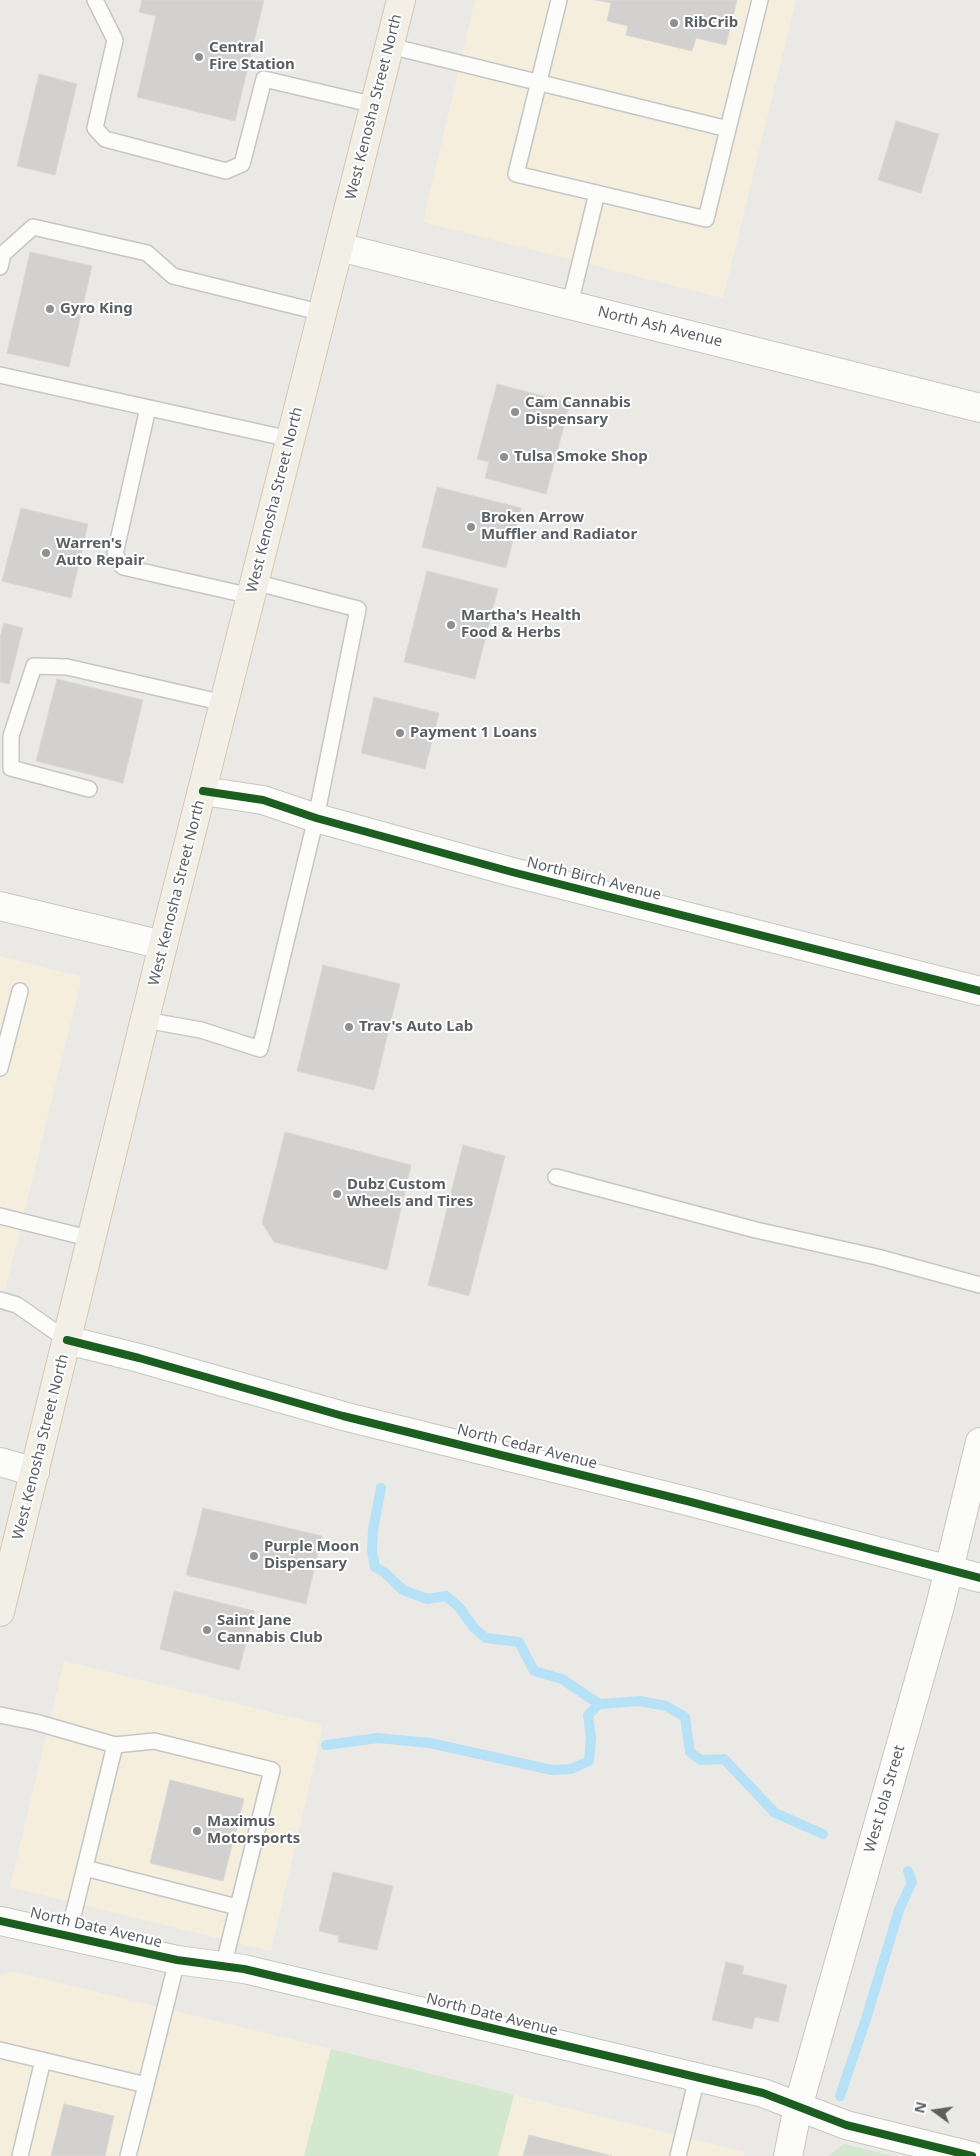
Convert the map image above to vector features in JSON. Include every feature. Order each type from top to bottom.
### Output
[{"type":"main road","name":"West Kenosha Street North","points":[[0,1612],[163,945],[401,0]]},
{"type":"street","name":"North Ash Avenue","points":[[339,247],[980,408]]},
{"type":"street","name":"North Birch Avenue","points":[[203,791],[263,800],[316,818],[512,872],[980,991]]},
{"type":"street","points":[[0,906],[163,945]]},
{"type":"street","name":"North Cedar Avenue","points":[[68,1340],[139,1358],[343,1416],[687,1500],[980,1578]]},
{"type":"street","name":"West Iola Street","points":[[788,2156],[798,2108],[949,1570],[980,1442]]},
{"type":"street","points":[[0,1462],[35,1472]]},
{"type":"street","name":"North Date Avenue","points":[[0,1921],[177,1960],[223,1968],[244,1969],[771,2095],[798,2108],[846,2125],[972,2156]]},
{"type":"lane","points":[[95,0],[115,40],[95,128],[105,139],[226,170],[242,164],[264,79],[375,105]]},
{"type":"lane","points":[[559,0],[516,174],[706,219],[760,0]]},
{"type":"lane","points":[[390,46],[728,130]]},
{"type":"lane","points":[[570,304],[597,193]]},
{"type":"lane","points":[[0,267],[3,254],[33,228],[147,254],[173,276],[322,312]]},
{"type":"lane","points":[[0,375],[290,439]]},
{"type":"lane","points":[[145,1020],[202,1030],[260,1049],[316,818],[358,610],[252,589],[123,567],[115,554],[148,408]]},
{"type":"lane","points":[[89,789],[11,768],[12,736],[34,666],[67,667],[224,704]]},
{"type":"lane","points":[[0,1068],[20,991]]},
{"type":"lane","points":[[556,1177],[756,1230],[877,1257],[980,1285]]},
{"type":"lane","points":[[0,1216],[92,1239]]},
{"type":"lane","points":[[0,1300],[16,1306],[68,1340]]},
{"type":"lane","points":[[0,1715],[35,1722],[115,1745],[154,1741],[272,1770],[223,1968]]},
{"type":"lane","points":[[68,1936],[115,1745]]},
{"type":"lane","points":[[85,1868],[237,1907]]},
{"type":"lane","points":[[128,2156],[177,1960]]},
{"type":"lane","points":[[0,2050],[146,2085]]},
{"type":"lane","points":[[20,2156],[43,2060]]},
{"type":"lane","points":[[678,2156],[698,2078]]},
{"type":"shaded area","points":[[475,0],[796,0],[723,298],[423,222]]},
{"type":"shaded area","points":[[0,956],[82,977],[0,1311]]},
{"type":"shaded area","points":[[64,1661],[323,1725],[271,1951],[10,1887]]},
{"type":"shaded area","points":[[11,1971],[331,2049],[304,2156],[0,2156],[0,1976]]},
{"type":"shaded area","points":[[514,2095],[745,2152],[744,2156],[498,2156]]},
{"type":"green space","points":[[331,2049],[514,2095],[498,2156],[304,2156]]},
{"type":"green space","points":[[844,2144],[893,2156],[828,2156]]},
{"type":"building","name":"Central Fire Station","points":[[142,0],[264,0],[235,121],[137,97],[156,16],[139,12]]},
{"type":"building","name":"RibCrib","points":[[596,0],[737,0],[726,45],[696,38],[692,51],[626,35],[628,26],[607,21],[611,3]]},
{"type":"building","points":[[39,74],[77,84],[55,175],[17,166]]},
{"type":"building","points":[[896,121],[939,134],[921,193],[878,180]]},
{"type":"building","name":"Gyro King","points":[[30,252],[92,266],[69,367],[7,353]]},
{"type":"building","points":[[497,384],[570,403],[546,494],[485,478],[489,462],[477,459]]},
{"type":"building","name":"Broken Arrow Muffler and Radiator","points":[[437,487],[521,508],[506,568],[422,547]]},
{"type":"building","name":"Warren's Auto Repair","points":[[21,508],[88,524],[71,598],[2,581]]},
{"type":"building","name":"Martha's Health Food & Herbs","points":[[427,571],[498,589],[475,679],[404,662]]},
{"type":"building","points":[[4,623],[23,628],[9,684],[0,682],[0,637]]},
{"type":"building","points":[[57,679],[143,700],[123,783],[36,761]]},
{"type":"building","name":"Payment 1 Loans","points":[[374,697],[439,713],[425,769],[361,753]]},
{"type":"building","name":"Trav's Auto Lab","points":[[323,965],[400,984],[374,1090],[297,1071]]},
{"type":"building","name":"Dubz Custom Wheels and Tires","points":[[285,1132],[411,1165],[387,1270],[274,1242],[262,1223]]},
{"type":"building","points":[[463,1145],[505,1156],[469,1296],[428,1285]]},
{"type":"building","name":"Purple Moon Dispensary","points":[[203,1508],[322,1536],[306,1604],[186,1575]]},
{"type":"building","name":"Saint Jane Cannabis Club","points":[[174,1591],[254,1611],[239,1670],[160,1649]]},
{"type":"building","name":"Maximus Motorsports","points":[[170,1780],[244,1799],[223,1881],[150,1863]]},
{"type":"building","points":[[333,1872],[393,1886],[377,1950],[338,1942],[339,1936],[319,1931]]},
{"type":"building","points":[[726,1962],[744,1966],[742,1974],[787,1985],[778,2022],[755,2017],[752,2029],[712,2020]]},
{"type":"building","points":[[64,2104],[114,2116],[105,2156],[51,2156]]},
{"type":"building","points":[[529,2135],[612,2156],[523,2156]]},
{"type":"waterway","points":[[381,1488],[373,1530],[372,1551],[375,1567],[384,1572],[403,1590],[427,1599],[446,1596],[459,1607],[474,1628],[486,1638],[519,1642],[534,1671],[562,1679],[599,1704]]},
{"type":"waterway","points":[[326,1745],[378,1738],[430,1743],[552,1770],[571,1769],[589,1761],[591,1738],[588,1715],[599,1704],[640,1701],[666,1706],[685,1717],[690,1752],[701,1760],[724,1759],[775,1813],[823,1834]]},
{"type":"waterway","points":[[840,2096],[866,2019],[899,1910],[912,1882],[908,1871]]},
{"type":"cycle path","points":[[203,791],[263,800],[316,818],[512,872],[980,991]]},
{"type":"cycle path","points":[[67,1340],[139,1358],[343,1416],[687,1501],[980,1578]]},
{"type":"cycle path","points":[[0,1921],[177,1960],[244,1969],[763,2093],[846,2125],[972,2156]]},
{"type":"place","name":"RibCrib","points":[[674,23]]},
{"type":"place","name":"Central Fire Station","points":[[199,57]]},
{"type":"place","name":"Gyro King","points":[[50,309]]},
{"type":"place","name":"Cam Cannabis Dispensary","points":[[515,412]]},
{"type":"place","name":"Tulsa Smoke Shop","points":[[504,457]]},
{"type":"place","name":"Broken Arrow Muffler and Radiator","points":[[471,527]]},
{"type":"place","name":"Warren's Auto Repair","points":[[46,553]]},
{"type":"place","name":"Martha's Health Food & Herbs","points":[[451,625]]},
{"type":"place","name":"Payment 1 Loans","points":[[400,733]]},
{"type":"place","name":"Trav's Auto Lab","points":[[349,1027]]},
{"type":"place","name":"Dubz Custom Wheels and Tires","points":[[337,1194]]},
{"type":"place","name":"Purple Moon Dispensary","points":[[254,1556]]},
{"type":"place","name":"Saint Jane Cannabis Club","points":[[207,1630]]},
{"type":"place","name":"Maximus Motorsports","points":[[197,1831]]}]
